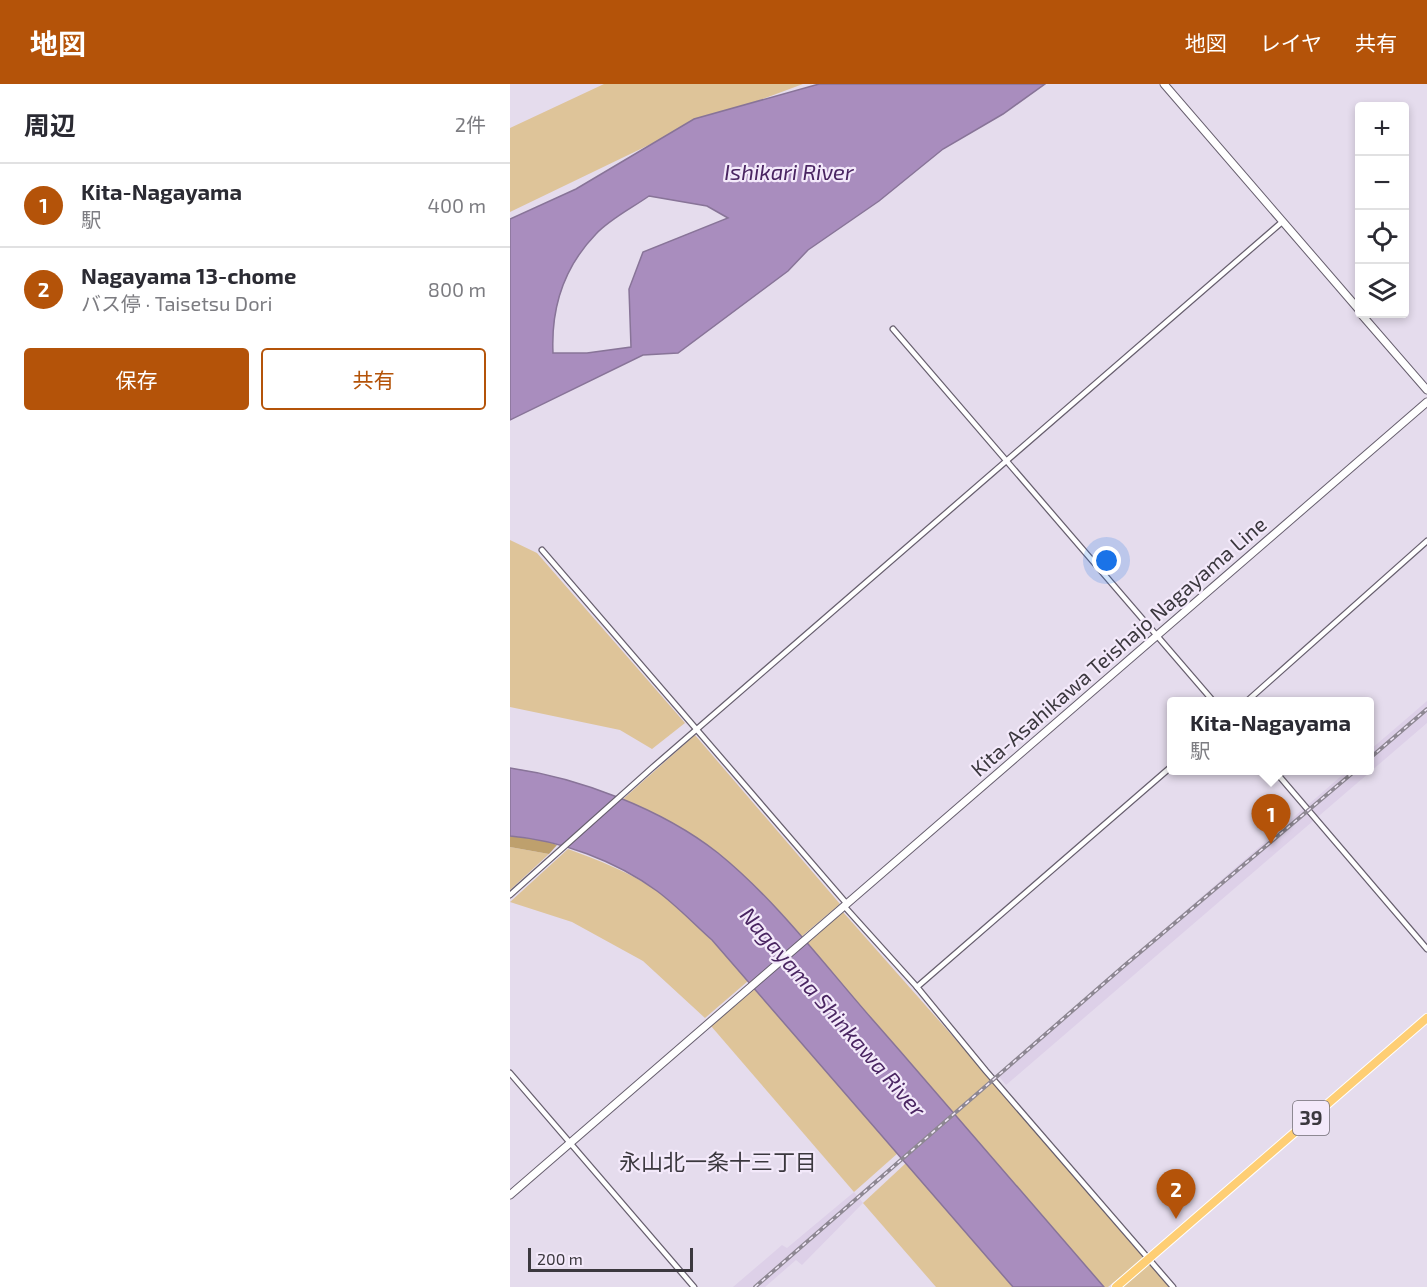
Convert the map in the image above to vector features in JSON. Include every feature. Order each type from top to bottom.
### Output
[{"type":"highway","name":"39","points":[[1116,1287],[1427,1018]]},
{"type":"main road","points":[[1164,84],[1355,306]]},
{"type":"main road","points":[[1365,318],[1427,390]]},
{"type":"main road","name":"Kita-Asahikawa Teishajo Nagayama Line","points":[[570,1143],[1427,402]]},
{"type":"main road","points":[[510,1195],[570,1143]]},
{"type":"street","points":[[510,895],[652,768],[1282,222]]},
{"type":"street","points":[[892,329],[1210,697]]},
{"type":"street","points":[[1252,697],[1427,541]]},
{"type":"street","points":[[542,550],[1173,1287]]},
{"type":"street","points":[[917,987],[1167,770]]},
{"type":"street","points":[[1277,775],[1427,949]]},
{"type":"street","points":[[510,1072],[694,1287]]},
{"type":"shaded area","points":[[604,84],[803,84],[680,130],[510,212],[510,128]]},
{"type":"shaded area","points":[[510,540],[537,553],[685,723],[652,749],[620,730],[510,707]]},
{"type":"shaded area","points":[[1427,701],[1427,723],[1374,769],[1374,747]]},
{"type":"shaded area","points":[[695,735],[840,904],[801,937],[783,915],[663,819],[622,800]]},
{"type":"shaded area","points":[[1342,775],[1367,775],[1006,1085],[997,1074]]},
{"type":"shaded area","points":[[510,836],[540,839],[557,845],[549,854],[510,847]]},
{"type":"shaded area","points":[[510,847],[549,854],[510,890]]},
{"type":"shaded area","points":[[568,849],[624,872],[669,899],[716,944],[748,981],[705,1018],[643,961],[572,922],[510,902]]},
{"type":"shaded area","points":[[843,912],[1147,1256],[1108,1287],[1104,1287],[807,944]]},
{"type":"shaded area","points":[[755,989],[898,1153],[854,1192],[711,1026]]},
{"type":"shaded area","points":[[906,1163],[1013,1287],[936,1287],[863,1203]]},
{"type":"shaded area","points":[[854,1192],[863,1203],[802,1265],[796,1260],[765,1287],[733,1287],[782,1245],[787,1248]]},
{"type":"shaded area","points":[[1152,1262],[1173,1287],[1121,1287]]},
{"type":"water","name":"Ishikari River","points":[[819,84],[1045,84],[1003,114],[943,149],[879,201],[808,250],[788,271],[678,353],[643,355],[510,420],[510,219],[576,189],[694,119]],"holes":[[[649,196],[707,206],[728,218],[643,252],[629,289],[631,347],[587,353],[553,353],[554,320],[562,289],[576,260],[602,229]]]},
{"type":"water","name":"Nagayama Shinkawa River","points":[[510,768],[564,779],[646,809],[696,837],[739,871],[798,933],[1104,1287],[1013,1287],[712,940],[678,908],[641,880],[606,861],[568,847],[510,836]]},
{"type":"railway","points":[[1374,755],[1427,709]]},
{"type":"railway","points":[[755,1287],[1125,965],[1350,775]]},
{"type":"place","name":"Kita-Nagayama","points":[[1271,844]]},
{"type":"place","name":"Nagayama 13-chome","points":[[1176,1219]]},
{"type":"district","name":"永山北一条十三丁目","points":[[718,1162]]}]
